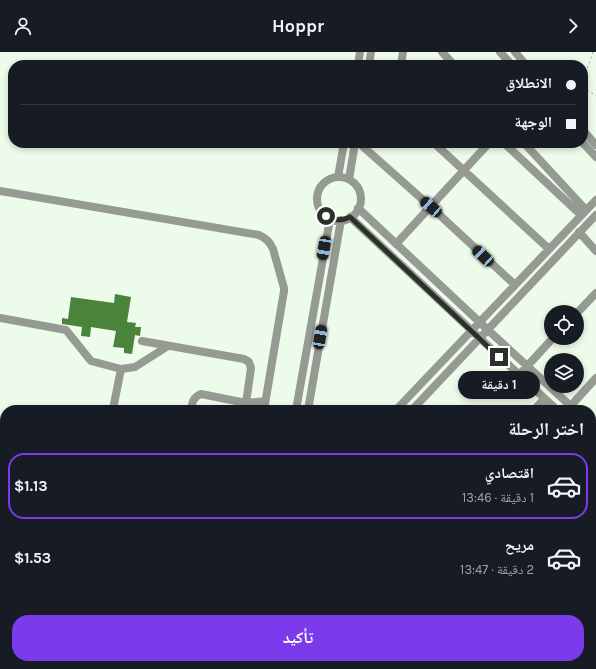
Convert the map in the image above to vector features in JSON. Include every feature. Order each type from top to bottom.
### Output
[{"type":"street","points":[[442,52],[449,60]]},
{"type":"street","points":[[500,52],[507,60]]},
{"type":"street","points":[[515,52],[522,60]]},
{"type":"street","points":[[588,136],[596,145]]},
{"type":"street","points":[[338,177],[343,148]]},
{"type":"street","points":[[349,179],[355,148]]},
{"type":"street","points":[[365,148],[515,285]]},
{"type":"street","points":[[440,148],[549,249]]},
{"type":"street","points":[[396,244],[484,148]]},
{"type":"street","points":[[510,148],[584,213]]},
{"type":"street","points":[[528,148],[584,213]]},
{"type":"street","points":[[588,148],[596,157]]},
{"type":"street","points":[[338,177],[349,179],[356,185],[359,192],[360,200],[355,213],[350,217],[341,220],[335,220],[326,216],[320,211],[317,203],[318,190],[330,179],[338,177]]},
{"type":"street","points":[[0,191],[259,235],[266,239],[273,249],[284,291],[265,405]]},
{"type":"street","points":[[401,405],[596,200]]},
{"type":"street","points":[[358,208],[567,405]]},
{"type":"street","points":[[417,405],[596,215]]},
{"type":"street","points":[[350,217],[551,405]]},
{"type":"street","points":[[297,405],[330,218]]},
{"type":"street","points":[[309,405],[341,220]]},
{"type":"street","points":[[579,232],[596,251]]},
{"type":"street","points":[[584,306],[596,293]]},
{"type":"street","points":[[0,318],[66,330],[91,361],[121,369],[135,367],[168,346]]},
{"type":"street","points":[[142,341],[244,359],[249,362],[251,368],[245,405]]},
{"type":"street","points":[[519,375],[546,345]]},
{"type":"street","points":[[115,405],[121,369]]},
{"type":"street","points":[[574,405],[596,378]]},
{"type":"street","points":[[192,405],[193,400],[200,394],[241,405]]},
{"type":"street","points":[[539,405],[544,399]]},
{"type":"street","points":[[249,405],[265,401]]},
{"type":"path","points":[[588,68],[593,52]]},
{"type":"path","points":[[588,90],[596,96]]},
{"type":"building","points":[[115,294],[131,297],[127,322],[136,323],[135,327],[141,327],[140,336],[135,335],[132,354],[124,353],[124,348],[113,347],[116,331],[91,327],[90,337],[81,336],[82,327],[62,324],[62,318],[68,319],[71,297],[114,303]]},
{"type":"route","points":[[326,216],[332,220],[344,220],[350,217],[499,357]]}]
